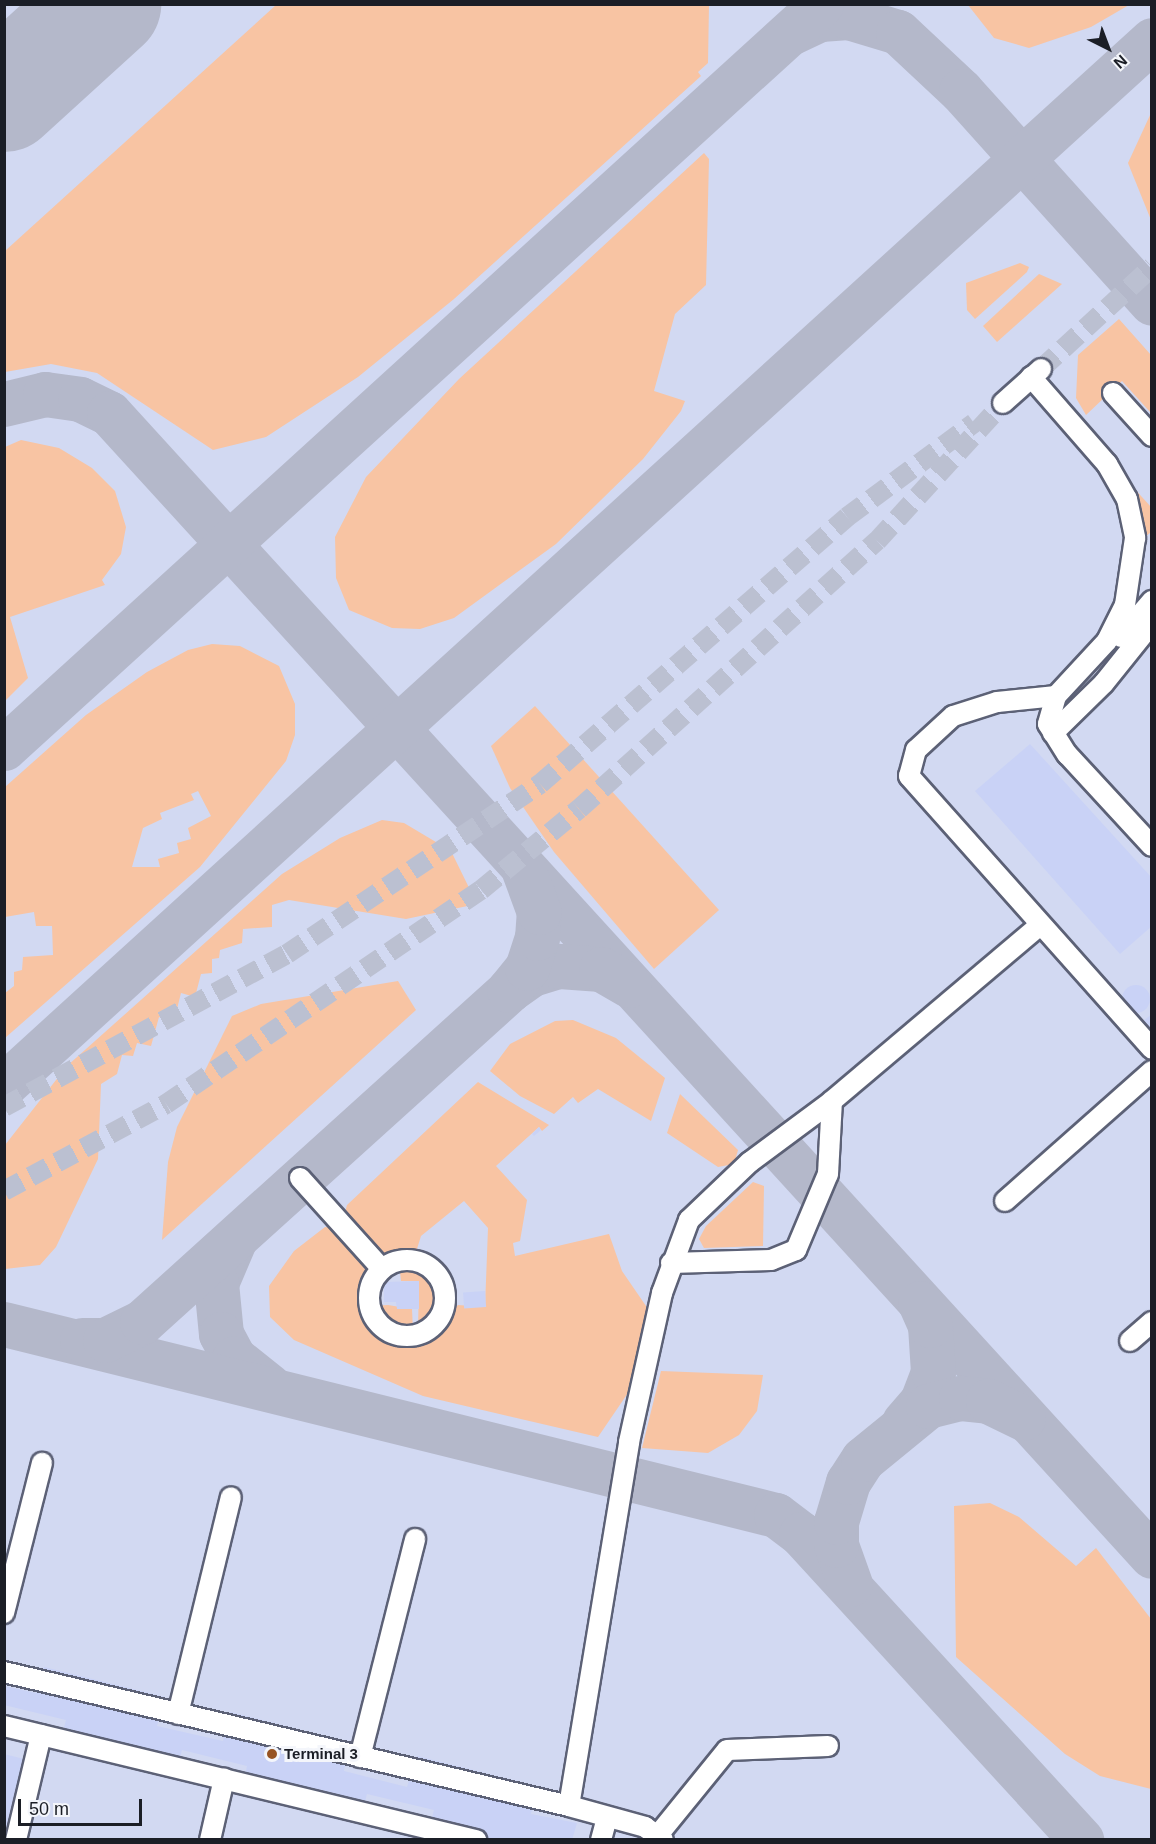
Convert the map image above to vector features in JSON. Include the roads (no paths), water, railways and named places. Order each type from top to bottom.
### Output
[{"type":"street","points":[[1003,404],[1036,373],[1107,464],[1127,499],[1136,538],[1125,605],[1107,641],[1056,696],[1050,729]]},
{"type":"street","points":[[1113,393],[1152,436]]},
{"type":"street","points":[[1050,729],[1057,705],[1094,672],[1152,601]]},
{"type":"street","points":[[1050,729],[1104,683],[1152,623]]},
{"type":"street","points":[[1056,696],[964,710],[916,750],[908,769],[918,788],[1152,1049]]},
{"type":"street","points":[[1050,729],[1152,846]]},
{"type":"street","points":[[569,1806],[629,1442],[671,1263],[689,1220],[750,1162],[832,1101],[1040,925]]},
{"type":"street","points":[[1005,1201],[1152,1071]]},
{"type":"street","points":[[671,1263],[771,1260],[796,1250],[828,1174],[832,1101]]},
{"type":"street","points":[[300,1178],[381,1268]]},
{"type":"street","points":[[1130,1341],[1152,1322]]},
{"type":"street","points":[[4,1613],[42,1463]]},
{"type":"street","points":[[178,1713],[231,1497]]},
{"type":"street","points":[[360,1757],[415,1539]]},
{"type":"street","points":[[4,1672],[569,1806],[660,1837],[726,1750],[828,1746]]},
{"type":"street","points":[[4,1726],[224,1779],[411,1832],[476,1839]]},
{"type":"street","points":[[16,1839],[42,1735]]},
{"type":"street","points":[[210,1839],[224,1779]]},
{"type":"street","points":[[601,1839],[607,1818]]},
{"type":"tunnel","points":[[1041,369],[1152,267]]},
{"type":"tunnel","points":[[4,1191],[166,1104],[481,890],[579,809],[877,541],[1003,403]]},
{"type":"tunnel","points":[[4,1107],[287,954],[540,784],[847,517],[974,423]]},
{"type":"place","name":"Terminal 3","points":[[272,1754]]}]
